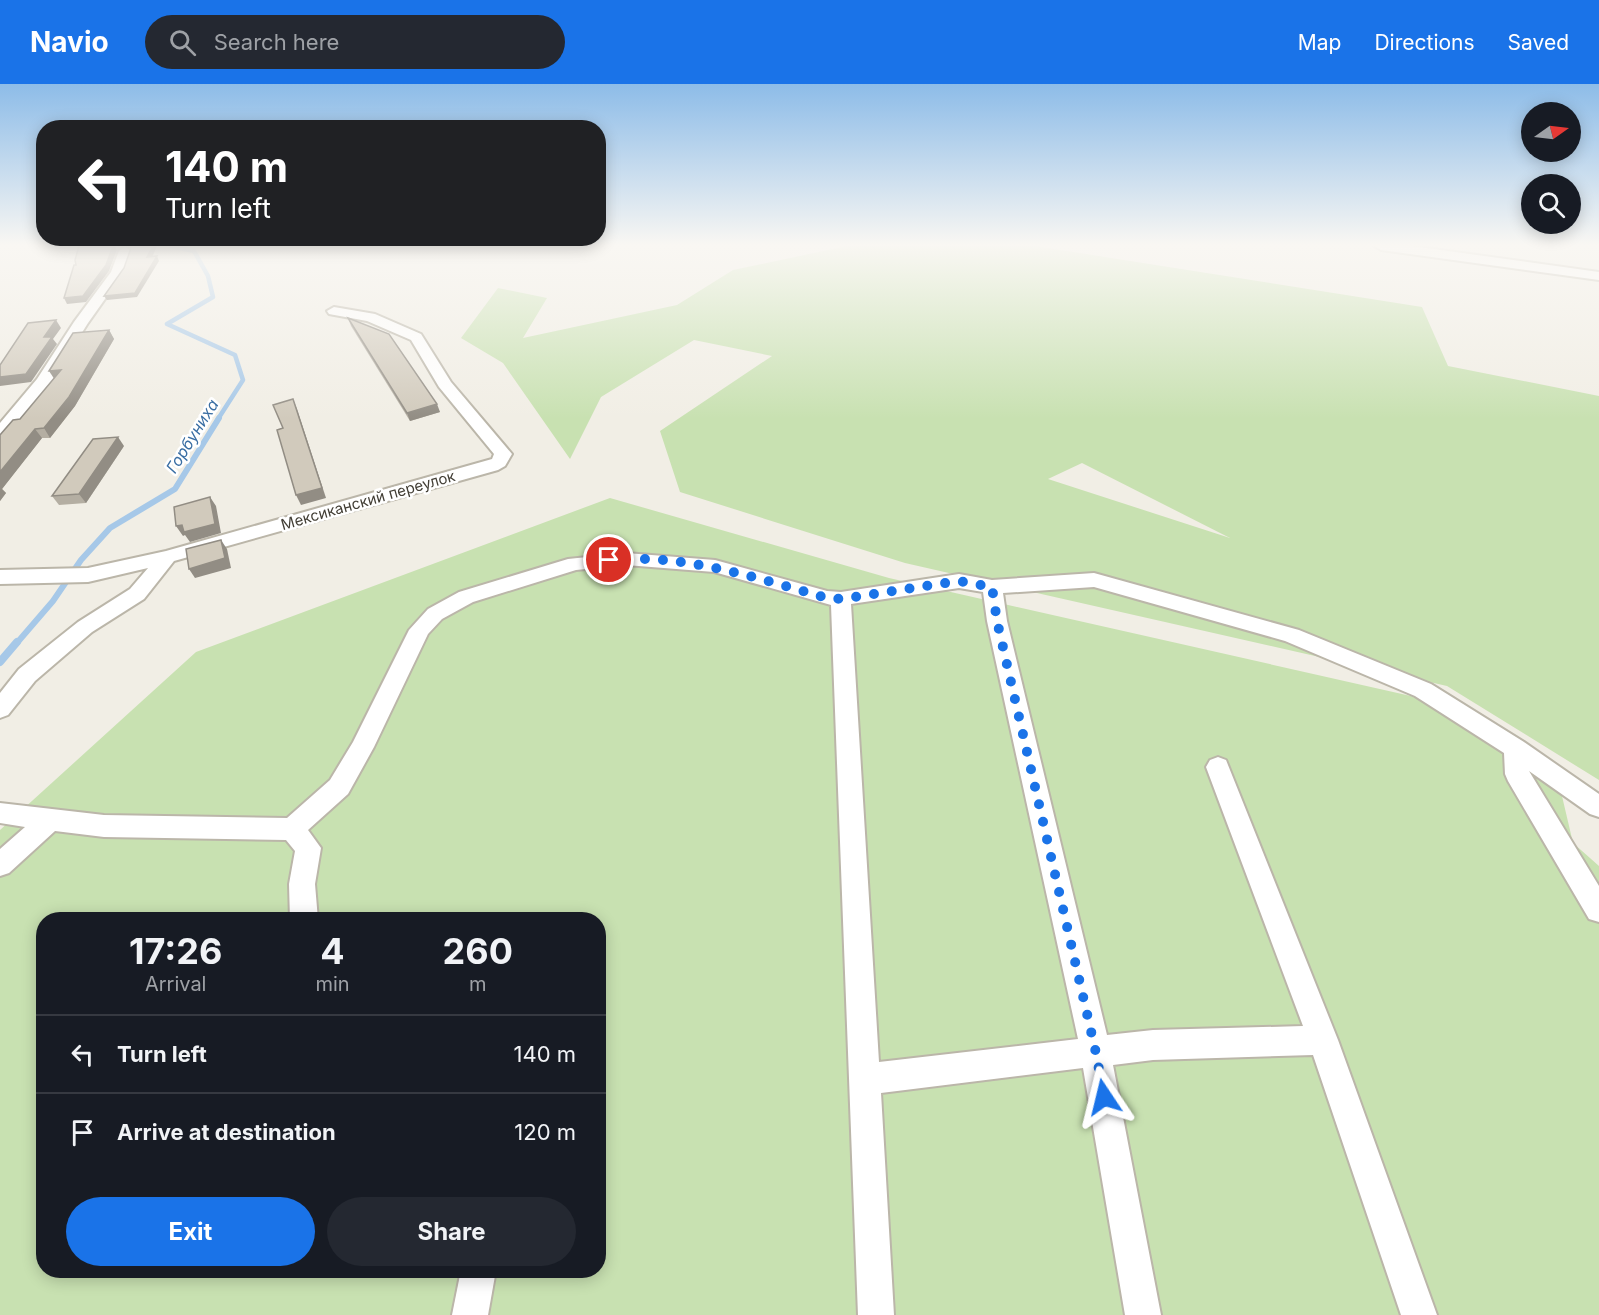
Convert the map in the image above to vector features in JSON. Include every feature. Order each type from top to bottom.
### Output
[{"type":"street","points":[[0,433],[43,382],[94,303]]},
{"type":"street","name":"Мексиканский переулок","points":[[0,577],[88,575],[167,557],[492,466],[499,462],[503,454],[445,384],[416,337],[370,317],[334,311]]},
{"type":"street","points":[[0,709],[27,675],[85,627],[137,594],[167,557]]},
{"type":"street","points":[[0,813],[104,826],[292,829],[339,787],[362,747],[419,630],[435,614],[466,597],[575,564],[626,558],[715,566],[827,598],[841,599],[959,581],[992,587],[1094,580],[1292,635],[1423,690],[1516,749],[1599,807]]},
{"type":"street","points":[[992,587],[999,632],[1096,1053],[1143,1315]]},
{"type":"street","points":[[841,599],[876,1315]]},
{"type":"street","points":[[1516,749],[1517,774],[1599,910]]},
{"type":"street","points":[[1218,767],[1323,1040],[1419,1315]]},
{"type":"street","points":[[0,865],[51,819]]},
{"type":"street","points":[[292,829],[308,848],[302,884],[304,912]]},
{"type":"street","points":[[866,1079],[1153,1045],[1323,1040]]},
{"type":"street","points":[[471,1315],[478,1278]]},
{"type":"green space","points":[[487,303],[544,303],[523,338],[677,305],[1399,303],[1422,307],[1448,366],[1599,396],[1599,780],[1447,686],[905,563],[680,492],[660,431],[772,356],[694,340],[601,397],[570,459],[503,363],[461,338]],"holes":[[[1082,463],[1230,538],[1048,479]]]},
{"type":"green space","points":[[610,498],[889,578],[1433,701],[1558,779],[1573,843],[1599,866],[1599,1315],[0,1315],[0,830],[196,652]]},
{"type":"building","points":[[348,318],[389,334],[437,404],[407,413]]},
{"type":"building","points":[[56,320],[44,337],[52,337],[26,374],[0,377],[0,365],[28,323]]},
{"type":"building","points":[[109,330],[69,397],[44,428],[35,429],[0,472],[0,435],[13,420],[20,419],[61,370],[49,371],[73,333]]},
{"type":"building","points":[[293,399],[322,488],[296,495],[277,430],[283,428],[273,405]]},
{"type":"building","points":[[118,437],[79,494],[52,496],[93,439]]},
{"type":"building","points":[[210,497],[215,524],[184,532],[182,525],[176,526],[174,507]]},
{"type":"building","points":[[221,540],[225,558],[189,569],[186,549]]},
{"type":"waterway","name":"Горбуниха","points":[[202,303],[167,324],[235,355],[243,380],[218,419]]},
{"type":"waterway","name":"Горбуниха","points":[[16,644],[53,601],[81,560],[110,528],[175,489],[219,418]]},
{"type":"waterway","name":"Горбуниха","points":[[0,662],[17,642]]},
{"type":"route","points":[[609,560],[626,558],[715,566],[827,598],[841,599],[959,581],[992,587],[997,621],[1096,1053],[1104,1097]]}]
